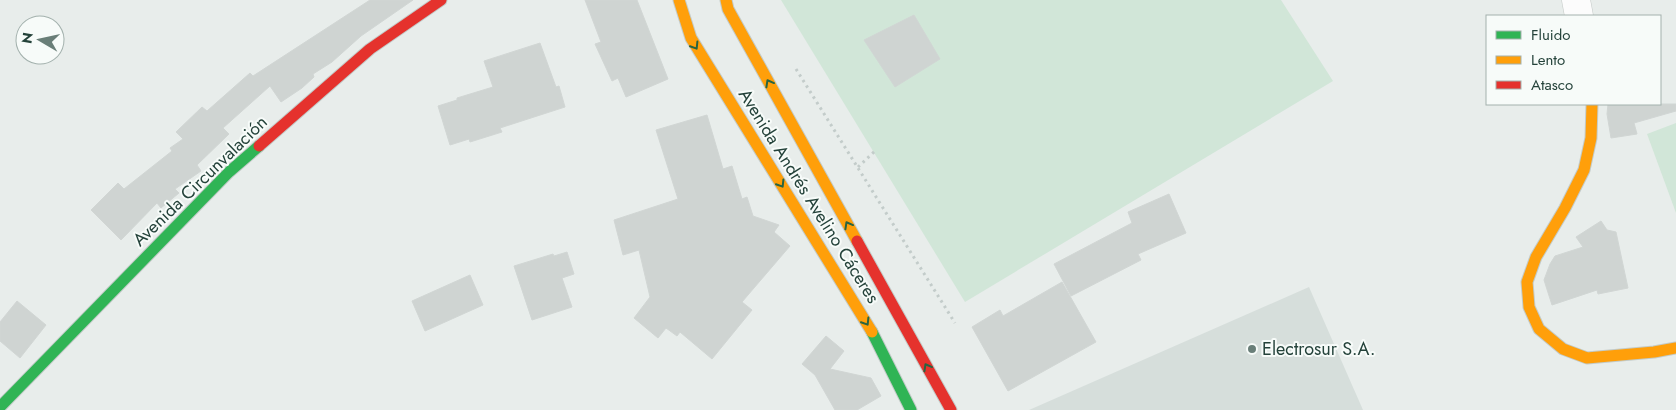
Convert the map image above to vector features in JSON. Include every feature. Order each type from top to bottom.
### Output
[{"type":"main road","name":"Avenida Circunvalación","points":[[0,407],[229,172],[370,49],[442,0]]},
{"type":"main road","name":"Avenida Andrés Avelino Cáceres","points":[[679,0],[691,38],[872,332],[911,410]]},
{"type":"main road","name":"Avenida Andrés Avelino Cáceres","points":[[726,0],[728,9],[951,410]]},
{"type":"main road","points":[[1592,105],[1592,138],[1584,170],[1565,208],[1536,257],[1527,282],[1529,307],[1539,329],[1563,349],[1587,358],[1654,352],[1676,348]]},
{"type":"street","points":[[1576,0],[1579,15]]},
{"type":"path","points":[[792,63],[955,322]]},
{"type":"path","points":[[858,167],[874,151]]},
{"type":"shaded area","name":"Electrosur S.A.","points":[[1309,287],[1363,410],[1029,410]]},
{"type":"green space","points":[[781,0],[1281,0],[1333,81],[965,302]]},
{"type":"green space","points":[[1676,123],[1676,213],[1647,134]]},
{"type":"building","points":[[370,0],[413,0],[361,36],[332,62],[313,74],[314,77],[302,88],[281,102],[270,86],[223,128],[229,134],[197,165],[201,171],[175,189],[179,193],[161,208],[157,203],[121,240],[91,210],[118,183],[124,189],[172,151],[170,148],[183,139],[176,132],[202,107],[207,111],[250,73],[253,76]]},
{"type":"building","points":[[585,0],[637,0],[668,79],[626,97],[618,78],[612,81],[595,44],[601,42]]},
{"type":"building","points":[[914,15],[940,59],[895,87],[864,40]]},
{"type":"building","points":[[540,43],[556,87],[559,86],[565,107],[500,128],[502,132],[470,142],[469,139],[450,145],[438,106],[493,87],[484,61]]},
{"type":"building","points":[[1676,104],[1676,111],[1634,123],[1637,134],[1611,138],[1607,114],[1608,105]]},
{"type":"building","points":[[707,115],[723,169],[732,166],[742,199],[747,197],[753,216],[779,225],[774,232],[790,246],[742,302],[752,310],[712,359],[680,332],[677,336],[666,328],[658,338],[634,318],[650,297],[639,250],[623,255],[614,220],[678,199],[656,130]]},
{"type":"building","points":[[1169,194],[1186,233],[1138,254],[1141,260],[1071,296],[1054,264],[1132,223],[1128,212]]},
{"type":"building","points":[[1601,221],[1607,230],[1616,232],[1628,288],[1598,294],[1597,290],[1552,305],[1544,280],[1550,264],[1555,256],[1583,247],[1576,237]]},
{"type":"building","points":[[567,252],[574,274],[562,278],[572,307],[532,320],[514,266],[553,254],[554,256]]},
{"type":"building","points":[[470,275],[483,305],[425,331],[412,301]]},
{"type":"building","points":[[1062,282],[1096,342],[1008,391],[972,327],[1000,310],[1003,316]]},
{"type":"building","points":[[17,301],[46,325],[20,358],[0,341],[0,322]]},
{"type":"building","points":[[826,336],[844,351],[830,369],[871,378],[881,396],[857,410],[835,410],[815,375],[802,364]]},
{"type":"traffic: fast","points":[[0,407],[229,172],[259,146]]},
{"type":"traffic: fast","points":[[872,332],[911,410]]},
{"type":"traffic: slow","points":[[679,0],[691,38],[872,332]]},
{"type":"traffic: slow","points":[[726,0],[728,9],[857,241]]},
{"type":"traffic: slow","points":[[1592,105],[1591,138],[1584,170],[1565,208],[1536,257],[1527,282],[1529,307],[1539,329],[1563,349],[1587,358],[1654,352],[1676,348]]},
{"type":"traffic: jam","points":[[259,146],[370,49],[441,0]]},
{"type":"traffic: jam","points":[[857,241],[951,410]]},
{"type":"place","name":"Electrosur S.A.","points":[[1252,349]]}]
